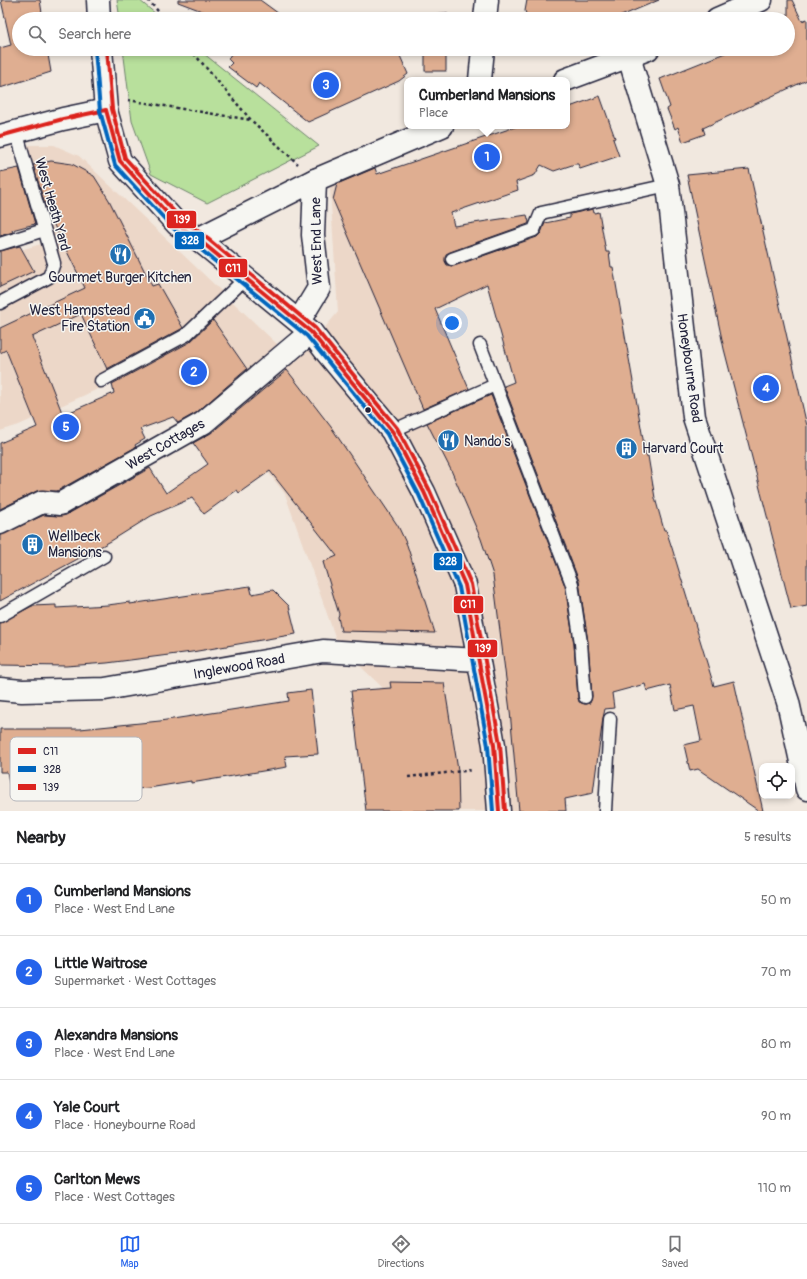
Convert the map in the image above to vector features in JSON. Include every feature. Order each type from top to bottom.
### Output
[{"type":"street","points":[[98,0],[99,12]]},
{"type":"street","points":[[486,12],[487,0]]},
{"type":"street","points":[[733,12],[761,0]]},
{"type":"street","points":[[102,56],[105,103],[120,161],[177,224],[198,239],[305,326],[392,431],[424,492],[465,585],[494,746],[499,811]]},
{"type":"street","points":[[480,77],[482,56]]},
{"type":"street","points":[[570,78],[631,56]]},
{"type":"street","name":"Honeybourne Road","points":[[640,56],[668,185],[694,417],[788,702],[807,789]]},
{"type":"street","points":[[8,134],[63,119],[105,103]]},
{"type":"street","name":"West End Lane","points":[[198,239],[315,180],[435,129]]},
{"type":"street","name":"West End Lane","points":[[305,326],[319,288],[313,235],[315,180]]},
{"type":"street","name":"West Cottages","points":[[0,523],[42,502],[60,504],[203,423],[305,326]]},
{"type":"street","name":"Inglewood Road","points":[[0,689],[22,691],[105,689],[323,651],[478,660]]},
{"type":"lane","name":"West Heath Yard","points":[[0,303],[49,276],[54,263],[44,230],[8,134]]},
{"type":"lane","points":[[452,259],[534,230],[541,213],[668,185]]},
{"type":"lane","points":[[0,244],[44,230]]},
{"type":"lane","points":[[101,381],[186,335],[246,278]]},
{"type":"lane","points":[[480,345],[572,584],[581,643],[585,697]]},
{"type":"lane","points":[[392,431],[495,385]]},
{"type":"lane","points":[[0,616],[104,556]]},
{"type":"lane","points":[[605,811],[610,719]]},
{"type":"path","points":[[148,0],[158,12]]},
{"type":"path","points":[[196,56],[251,120],[315,180]]},
{"type":"path","points":[[105,103],[251,120]]},
{"type":"path","points":[[408,777],[496,767]]},
{"type":"shaded area","points":[[25,145],[54,145],[79,156],[296,362],[338,312],[330,188],[340,173],[356,167],[421,343],[513,564],[542,811],[395,811],[382,687],[338,645],[285,494],[210,398],[197,407],[140,429],[114,393],[111,383],[19,425],[0,431],[0,256],[41,244],[52,222]]},
{"type":"green space","points":[[117,0],[139,0],[154,12],[119,12]]},
{"type":"green space","points":[[124,56],[207,56],[319,146],[207,203],[151,174],[132,121]]},
{"type":"building","points":[[1,0],[40,0],[42,12],[12,12],[12,56],[48,56],[51,72],[0,88],[0,48],[11,45]]},
{"type":"building","points":[[178,0],[260,0],[276,12],[204,12],[178,2]]},
{"type":"building","points":[[527,0],[659,0],[631,12],[525,11]]},
{"type":"building","points":[[788,0],[792,0],[802,21],[807,19],[807,80],[703,128],[705,134],[683,142],[678,127],[675,129],[667,109],[670,107],[660,79],[718,56],[795,56],[795,12],[788,12]]},
{"type":"building","points":[[230,56],[400,56],[408,74],[399,81],[308,122],[259,83],[256,88],[228,67],[232,63],[228,59]]},
{"type":"building","points":[[425,56],[446,56],[446,71],[425,71]]},
{"type":"building","points":[[600,96],[615,138],[613,139],[619,156],[580,169],[578,164],[554,171],[541,165],[535,175],[516,182],[518,190],[451,213],[454,226],[527,215],[529,222],[528,224],[450,252],[446,254],[445,261],[447,265],[454,266],[537,237],[541,233],[545,223],[570,218],[570,214],[593,209],[594,213],[599,212],[606,252],[609,252],[611,267],[613,267],[646,456],[648,456],[655,498],[664,530],[666,530],[672,548],[714,686],[734,681],[759,793],[759,799],[760,799],[763,811],[759,811],[698,769],[690,771],[684,745],[701,741],[694,706],[675,710],[670,685],[647,691],[645,684],[612,693],[614,708],[605,709],[593,793],[565,799],[566,811],[519,811],[510,711],[493,575],[481,539],[451,470],[427,423],[491,395],[565,586],[574,644],[578,698],[579,702],[585,704],[590,703],[592,696],[588,642],[579,581],[504,386],[514,382],[487,284],[435,309],[469,389],[423,409],[333,200],[337,184],[375,168],[377,174],[509,129],[570,129],[570,107]]},
{"type":"building","points":[[51,161],[72,164],[94,176],[109,200],[152,286],[158,284],[183,328],[107,369],[81,314],[32,337],[63,415],[114,393],[112,384],[190,342],[213,320],[247,369],[196,413],[178,423],[173,417],[140,429],[145,439],[135,445],[136,447],[57,491],[37,491],[0,509],[0,443],[37,427],[6,350],[0,353],[0,328],[85,288],[51,219],[49,218],[33,165]]},
{"type":"building","points":[[19,168],[35,224],[12,230],[13,232],[0,236],[0,172]]},
{"type":"building","points":[[749,169],[807,426],[807,606],[791,609],[724,349],[687,175]]},
{"type":"building","points":[[20,246],[34,271],[0,287],[0,251]]},
{"type":"building","points":[[287,370],[331,427],[398,526],[407,545],[435,633],[341,631],[338,617],[339,614],[323,562],[337,556],[270,471],[239,493],[237,490],[204,514],[192,498],[151,516],[111,541],[0,601],[0,535],[44,515],[66,515],[150,468],[166,493],[208,464],[193,443],[211,433]]},
{"type":"building","points":[[250,586],[252,594],[273,590],[289,606],[296,634],[192,652],[107,663],[66,666],[0,665],[0,623],[32,606],[56,605],[56,608],[108,605],[130,602],[130,604]]},
{"type":"building","points":[[390,682],[444,683],[458,770],[459,811],[366,811],[351,691],[391,688]]},
{"type":"building","points":[[311,690],[318,754],[285,756],[287,767],[191,783],[191,781],[142,789],[142,737],[10,737],[10,787],[7,772],[0,772],[0,729],[80,729],[160,721],[289,701],[288,693]]},
{"type":"transit line","name":"328","points":[[96,56],[100,111],[115,165],[173,228],[307,336],[387,434],[419,495],[459,587],[488,746],[493,811]]},
{"type":"transit line","name":"139","points":[[108,56],[112,109],[125,158],[181,219],[202,234],[315,328],[397,428],[429,489],[471,584],[500,744],[505,811]]},
{"type":"transit line","name":"C11","points":[[106,110],[120,161],[177,224],[198,239],[311,332],[392,431],[424,492],[465,585],[494,745],[499,811]]},
{"type":"transit line","name":"C11","points":[[0,136],[63,119],[106,110]]},
{"type":"place","name":"Alexandra Mansions","points":[[326,85]]},
{"type":"place","name":"Cumberland Mansions","points":[[487,157]]},
{"type":"place","name":"Gourmet Burger Kitchen","points":[[120,255]]},
{"type":"place","name":"West Hampstead Fire Station","points":[[145,318]]},
{"type":"place","name":"Little Waitrose","points":[[194,372]]},
{"type":"place","name":"Yale Court","points":[[766,388]]},
{"type":"place","name":"Carlton Mews","points":[[66,427]]},
{"type":"place","name":"Nando's","points":[[449,441]]},
{"type":"place","name":"Harvard Court","points":[[627,448]]},
{"type":"place","name":"Wellbeck Mansions","points":[[32,544]]}]
